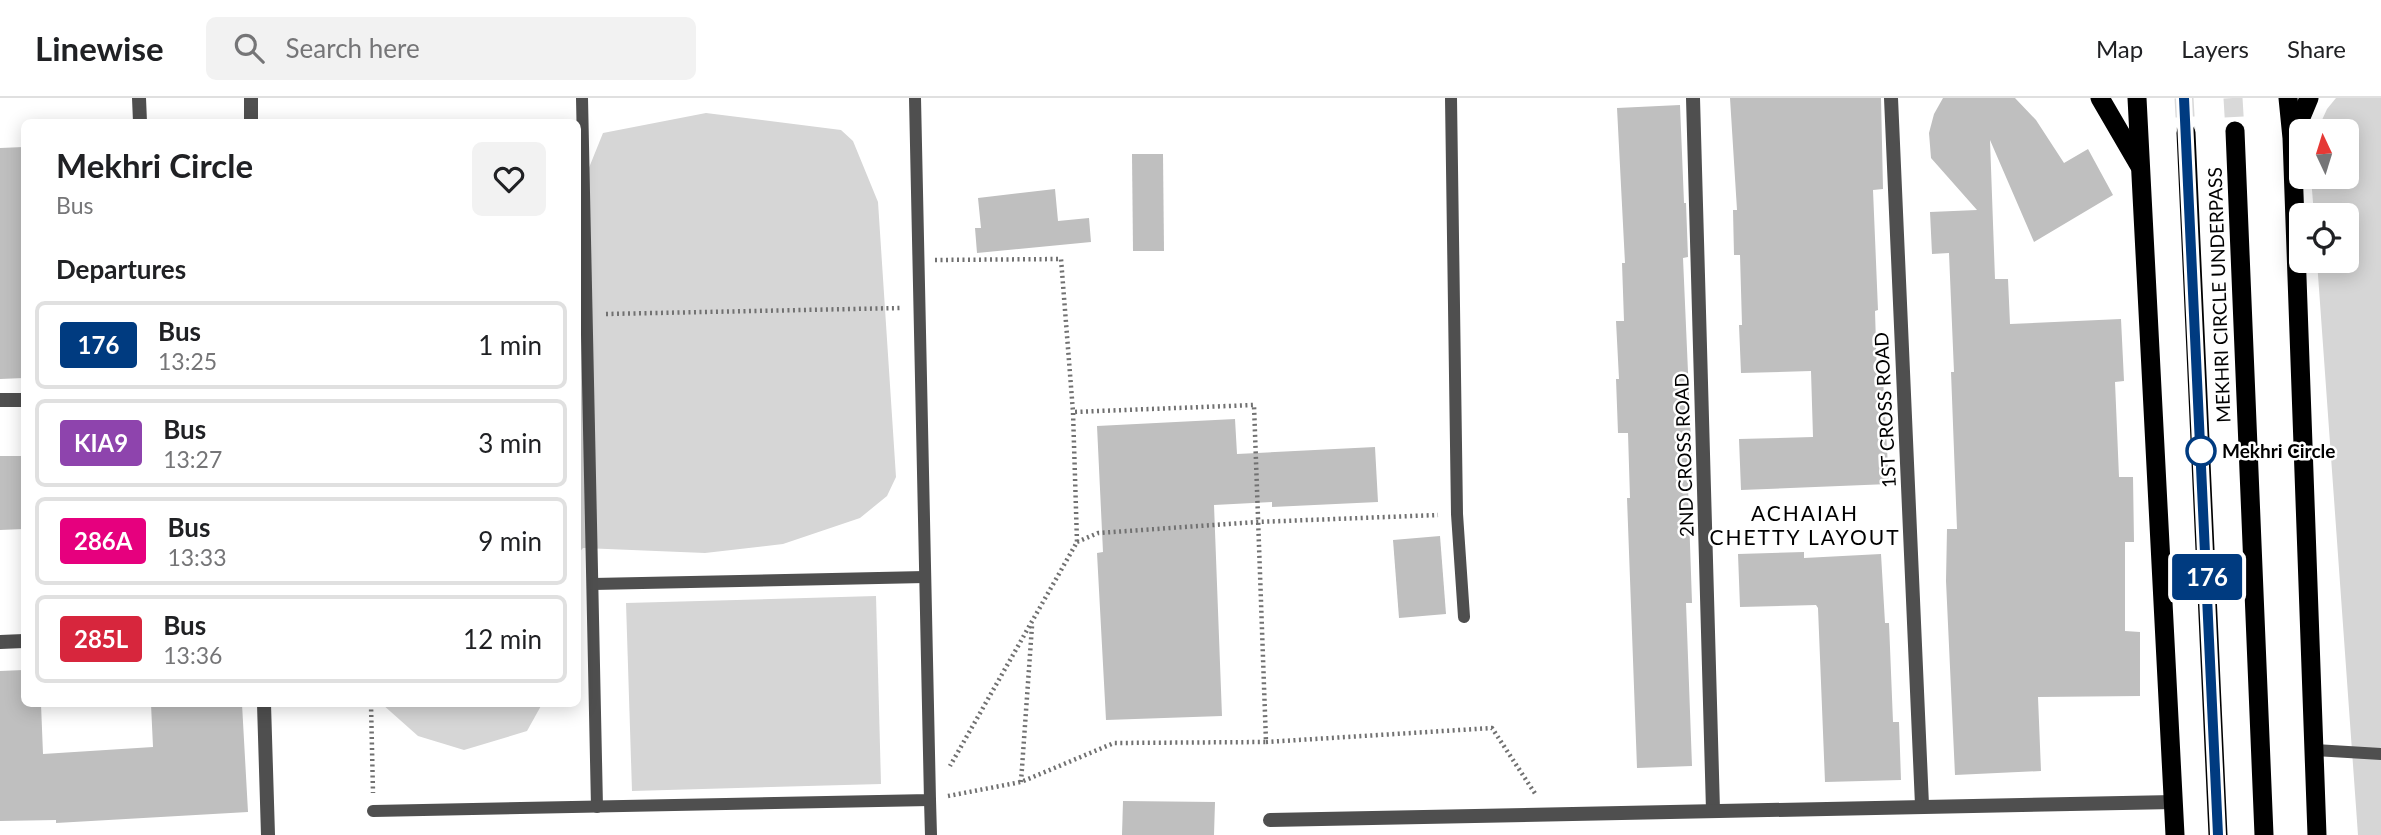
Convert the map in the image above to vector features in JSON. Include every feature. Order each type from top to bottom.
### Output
[{"type":"highway","points":[[2100,98],[2141,169]]},
{"type":"highway","points":[[2137,98],[2175,835]]},
{"type":"highway","points":[[2288,98],[2290,119]]},
{"type":"highway","points":[[2300,119],[2309,98]]},
{"type":"highway","name":"MEKHRI CIRCLE UNDERPASS","points":[[2235,131],[2264,835]]},
{"type":"highway","name":"MEKHRI CIRCLE UNDERPASS","points":[[2186,133],[2218,835]]},
{"type":"highway","points":[[2294,189],[2317,835]]},
{"type":"street","points":[[139,98],[139,119]]},
{"type":"street","points":[[251,98],[251,119]]},
{"type":"street","name":"2ND CROSS ROAD","points":[[1693,98],[1713,810]]},
{"type":"street","name":"1ST CROSS ROAD","points":[[1891,98],[1922,805]]},
{"type":"street","points":[[0,400],[21,400]]},
{"type":"street","points":[[0,642],[21,641]]},
{"type":"street","points":[[264,707],[268,835]]},
{"type":"street","points":[[1270,820],[2174,802]]},
{"type":"lane","points":[[582,98],[597,807]]},
{"type":"lane","points":[[915,98],[931,835]]},
{"type":"lane","points":[[1451,98],[1457,514],[1464,617]]},
{"type":"lane","points":[[593,584],[925,577]]},
{"type":"lane","points":[[2315,750],[2381,754]]},
{"type":"lane","points":[[373,811],[930,800]]},
{"type":"path","points":[[919,260],[1061,259],[1073,412],[1077,542],[930,800]]},
{"type":"path","points":[[587,315],[920,307]]},
{"type":"path","points":[[1073,412],[1254,405],[1266,742]]},
{"type":"path","points":[[1077,542],[1098,533],[1257,522],[1457,514]]},
{"type":"path","points":[[1021,782],[1032,623]]},
{"type":"path","points":[[371,707],[373,811]]},
{"type":"path","points":[[930,800],[1021,782],[1114,743],[1266,742],[1492,728],[1548,814]]},
{"type":"shaded area","points":[[2336,98],[2381,98],[2381,835],[2358,835],[2318,273],[2359,273],[2359,203],[2313,203],[2312,189],[2359,189],[2359,119],[2322,119]]},
{"type":"shaded area","points":[[706,113],[841,130],[853,141],[878,202],[896,477],[887,496],[860,518],[783,544],[705,553],[583,548],[581,550],[581,188],[603,133]]},
{"type":"shaded area","points":[[876,596],[881,784],[632,791],[626,603]]},
{"type":"shaded area","points":[[385,707],[540,707],[527,731],[464,750],[418,736]]},
{"type":"building","points":[[1730,98],[1881,98],[1883,189],[1873,190],[1878,310],[1875,311],[1877,378],[1883,378],[1889,484],[1741,490],[1739,439],[1813,437],[1811,371],[1741,373],[1740,255],[1734,255],[1733,210],[1737,210]]},
{"type":"building","points":[[1943,98],[2015,98],[2036,120],[2064,163],[2088,149],[2113,195],[2034,242],[1990,140],[1995,279],[2008,279],[2010,324],[2121,319],[2124,381],[2115,382],[2119,477],[2133,477],[2134,542],[2125,542],[2125,631],[2140,632],[2140,696],[2038,697],[2041,771],[1955,775],[1946,581],[1947,529],[1957,529],[1949,253],[1932,254],[1930,212],[1977,210],[1931,158],[1929,133],[1934,114]]},
{"type":"building","points":[[1680,105],[1688,257],[1683,258],[1693,486],[1688,486],[1692,603],[1686,603],[1692,766],[1637,768],[1627,498],[1630,498],[1628,433],[1618,433],[1616,379],[1619,379],[1616,321],[1624,321],[1622,263],[1625,263],[1617,108]]},
{"type":"building","points":[[21,147],[21,378],[0,379],[0,148]]},
{"type":"building","points":[[1132,154],[1163,154],[1164,251],[1133,251]]},
{"type":"building","points":[[1055,189],[1058,221],[1089,218],[1091,242],[977,253],[975,228],[981,228],[978,198]]},
{"type":"building","points":[[1235,419],[1237,454],[1375,447],[1378,502],[1272,507],[1272,502],[1214,505],[1222,716],[1106,720],[1097,553],[1103,552],[1097,426]]},
{"type":"building","points":[[0,456],[21,456],[21,529],[0,530]]},
{"type":"building","points":[[1440,536],[1446,614],[1399,618],[1393,540]]},
{"type":"building","points":[[1804,552],[1804,558],[1881,554],[1885,623],[1889,623],[1893,722],[1899,722],[1901,780],[1825,782],[1816,605],[1740,607],[1738,554]]},
{"type":"building","points":[[21,670],[21,707],[41,707],[43,754],[153,747],[151,707],[242,707],[248,812],[56,823],[56,820],[0,821],[0,671]]},
{"type":"building","points":[[1123,801],[1215,802],[1214,835],[1122,835]]},
{"type":"tunnel","points":[[2184,98],[2186,133]]},
{"type":"tunnel","points":[[2233,98],[2235,131]]},
{"type":"bus line","name":"176","points":[[2184,98],[2218,835]]},
{"type":"place","name":"Mekhri Circle","points":[[2201,451]]},
{"type":"district","name":"ACHAIAH CHETTY LAYOUT","points":[[1805,526]]}]
